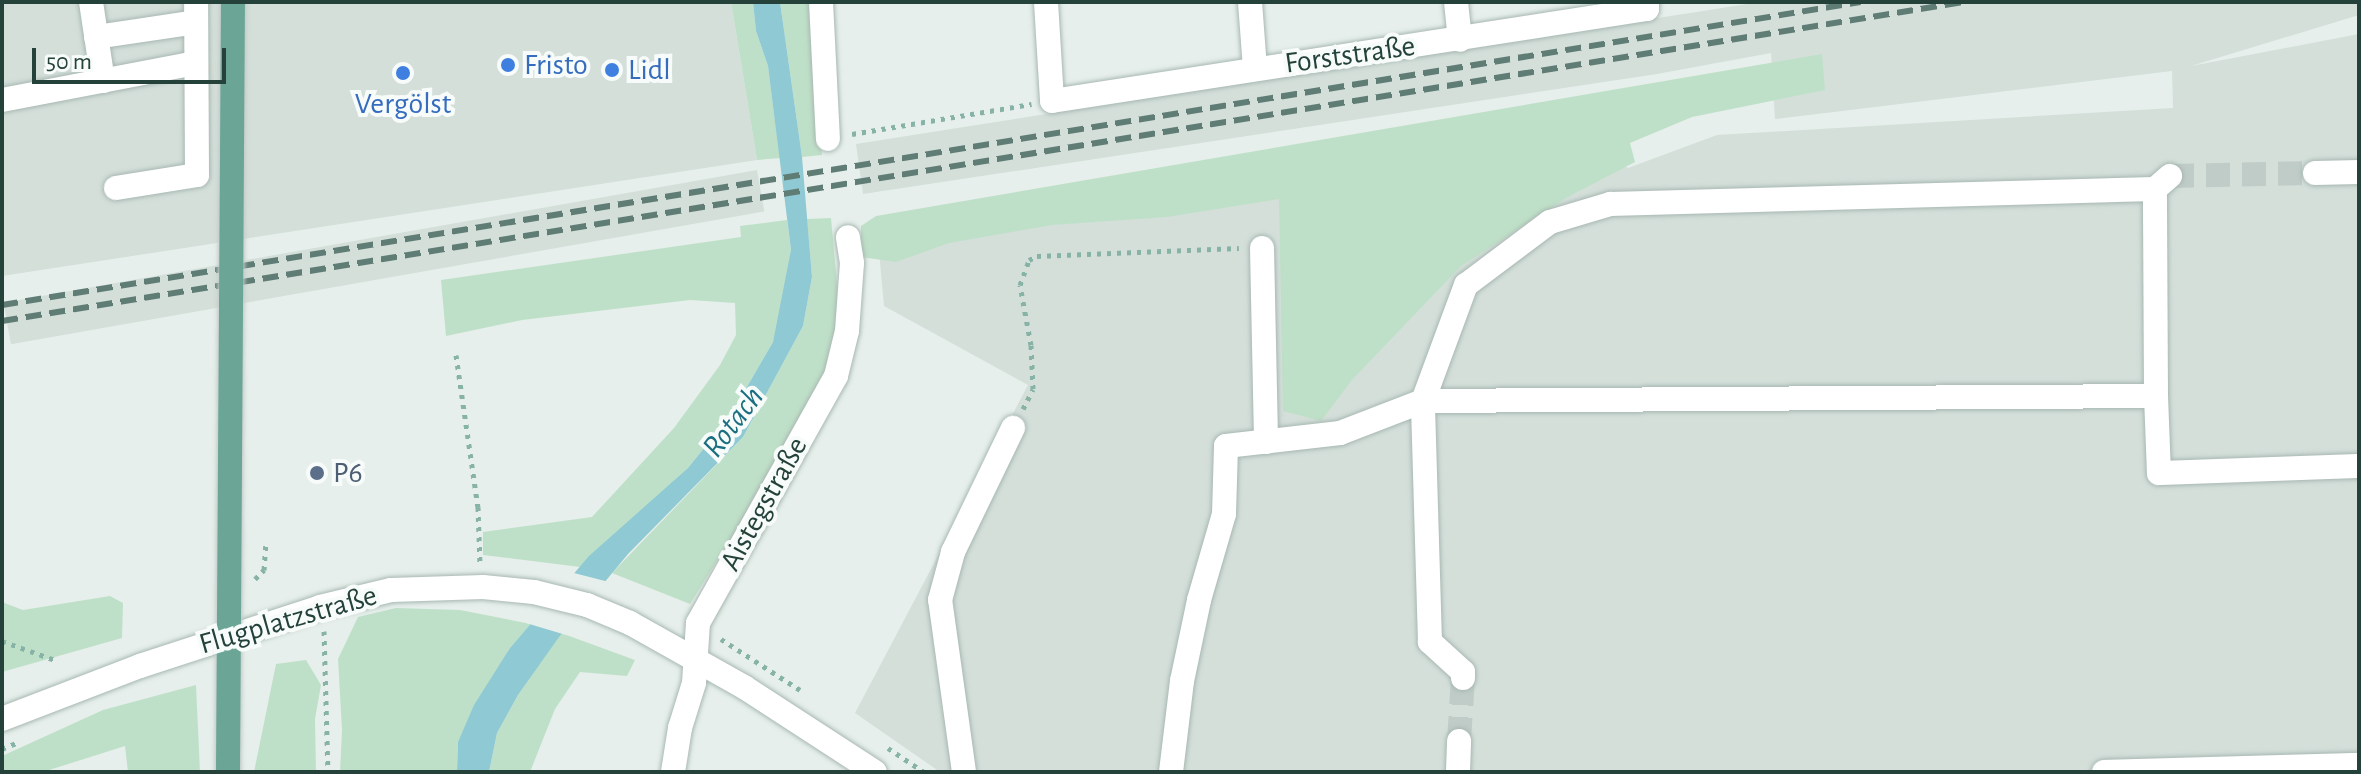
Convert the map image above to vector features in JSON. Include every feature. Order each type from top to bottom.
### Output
[{"type":"main road","points":[[228,772],[233,2]]},
{"type":"street","points":[[91,2],[103,81]]},
{"type":"street","points":[[821,2],[835,137]]},
{"type":"street","points":[[1046,2],[1052,101]]},
{"type":"street","points":[[1250,2],[1255,69]]},
{"type":"street","points":[[1456,2],[1460,40]]},
{"type":"street","name":"Forststraße","points":[[1052,101],[1460,40],[1647,6]]},
{"type":"street","points":[[96,37],[196,12],[197,175],[116,188]]},
{"type":"street","points":[[2,100],[196,63]]},
{"type":"street","points":[[2315,173],[2359,172]]},
{"type":"street","points":[[1463,678],[1463,672],[1430,642],[1423,401],[1466,285],[1550,222],[1610,204],[2162,183],[2156,396],[2159,473],[2359,466]]},
{"type":"street","name":"Aistegstraße","points":[[673,772],[680,728],[694,683],[698,623],[836,376],[847,331],[852,263],[848,237]]},
{"type":"street","points":[[1262,248],[1266,442]]},
{"type":"street","points":[[1171,772],[1182,681],[1199,600],[1224,514],[1226,446],[1340,433],[1423,401],[2156,396]]},
{"type":"street","points":[[964,772],[940,600],[953,552],[1013,428]]},
{"type":"street","name":"Flugplatzstraße","points":[[2,719],[140,666],[320,607],[391,590],[482,575],[587,605],[630,623],[696,658],[875,772]]},
{"type":"street","points":[[1458,772],[1459,741]]},
{"type":"street","points":[[2104,772],[2359,765]]},
{"type":"path","points":[[835,137],[1052,101]]},
{"type":"path","points":[[1013,428],[1033,389],[1031,345],[1020,285],[1029,260],[1037,256],[1262,248]]},
{"type":"path","points":[[456,355],[478,507],[482,575]]},
{"type":"path","points":[[252,582],[264,570],[266,544]]},
{"type":"path","points":[[320,607],[327,650],[328,772]]},
{"type":"path","points":[[2,641],[58,661]]},
{"type":"shaded area","points":[[2,2],[731,2],[757,160],[2,276]]},
{"type":"shaded area","points":[[1760,2],[2359,2],[2359,15],[2191,66],[2359,34],[2359,772],[940,772],[855,713],[1028,385],[884,306],[878,240],[1602,149],[1628,168],[1717,135],[2173,108],[2172,71],[1775,119],[1771,53],[1657,74],[863,194],[856,144]]},
{"type":"shaded area","points":[[757,170],[764,211],[11,344],[4,303]]},
{"type":"green space","points":[[731,2],[753,2],[756,31],[768,66],[780,158],[757,160]]},
{"type":"green space","points":[[780,2],[815,2],[822,155],[802,157]]},
{"type":"green space","points":[[1822,54],[1825,90],[1692,117],[1630,143],[1635,162],[1566,198],[1461,266],[1352,380],[1321,421],[1283,411],[1279,199],[1167,217],[1052,225],[949,243],[896,262],[861,257],[861,226],[876,216]]},
{"type":"green space","points":[[831,218],[841,328],[820,389],[777,464],[690,604],[612,573],[743,437],[803,326],[812,277],[807,219]]},
{"type":"green space","points":[[787,220],[791,250],[788,279],[773,342],[730,416],[688,468],[580,567],[483,555],[483,532],[592,517],[674,428],[720,365],[736,335],[735,303],[690,300],[522,320],[446,336],[441,280],[741,237],[740,226]]},
{"type":"green space","points":[[110,596],[123,603],[122,638],[2,672],[2,602],[23,610]]},
{"type":"green space","points":[[396,608],[460,610],[531,624],[510,648],[458,742],[457,772],[340,772],[342,730],[338,659],[358,617]]},
{"type":"green space","points":[[561,633],[635,660],[627,676],[580,672],[555,709],[530,772],[489,772],[497,733],[518,695]]},
{"type":"green space","points":[[306,660],[321,685],[315,719],[316,772],[254,772],[276,664]]},
{"type":"green space","points":[[196,685],[200,772],[128,772],[125,746],[43,772],[2,772],[2,756],[103,710]]},
{"type":"water","name":"Rotach","points":[[753,2],[780,2],[802,157],[812,277],[803,326],[743,437],[628,554],[559,637],[518,695],[497,733],[489,772],[457,772],[458,742],[474,705],[510,648],[589,556],[688,468],[730,416],[773,342],[791,250],[768,66],[756,31]]},
{"type":"pier","points":[[570,572],[609,582],[566,635],[526,623]]},
{"type":"tunnel","points":[[2170,176],[2315,173]]},
{"type":"tunnel","points":[[1459,741],[1463,678]]},
{"type":"railway","points":[[2,305],[1860,2]]},
{"type":"railway","points":[[2,321],[1963,2]]},
{"type":"place","name":"Fristo","points":[[508,65]]},
{"type":"place","name":"Lidl","points":[[612,70]]},
{"type":"place","name":"Vergölst","points":[[403,73]]},
{"type":"place","name":"P6","points":[[317,473]]}]
